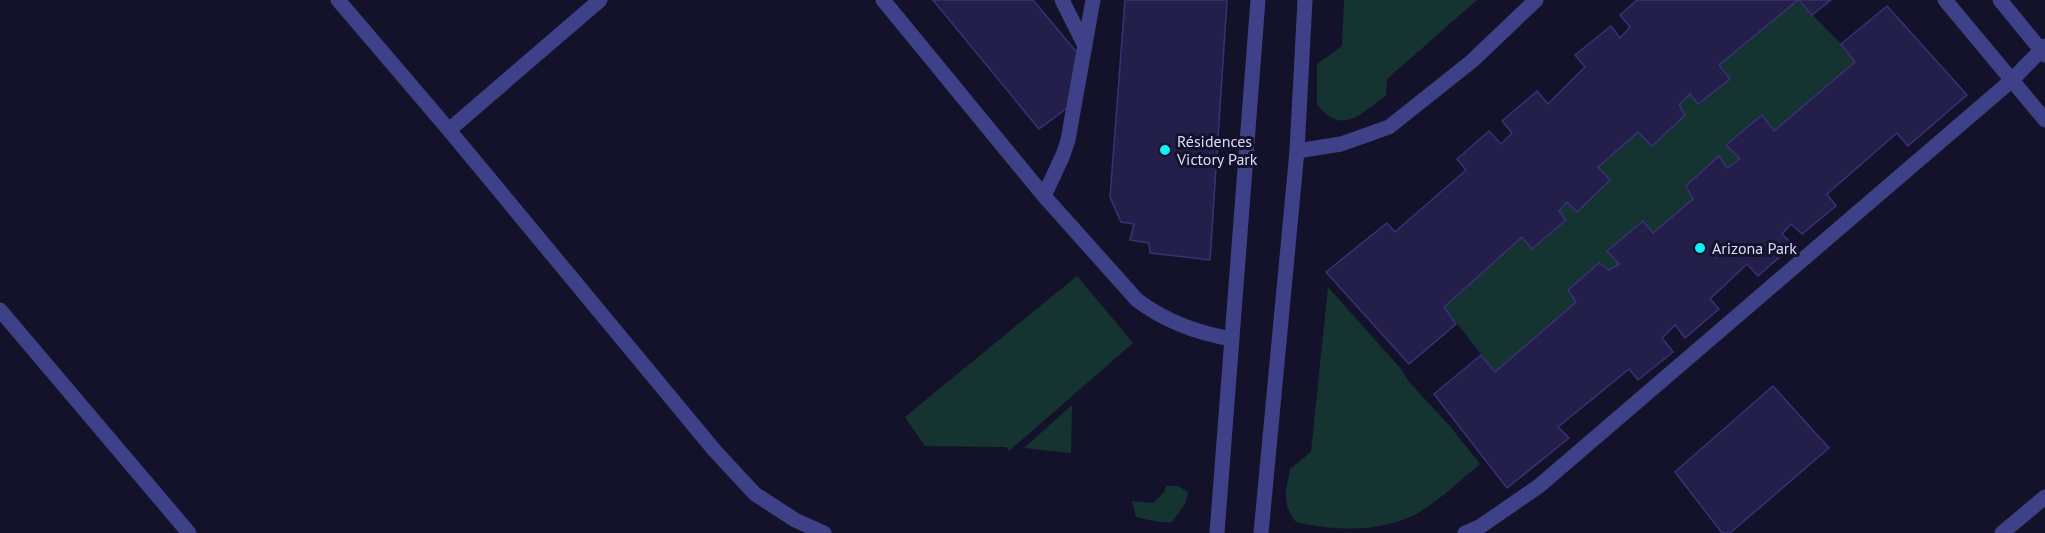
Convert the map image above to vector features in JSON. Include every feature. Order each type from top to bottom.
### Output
[{"type":"street","points":[[338,0],[715,451],[755,494],[795,520],[824,533]]},
{"type":"street","points":[[449,130],[600,0]]},
{"type":"street","points":[[883,0],[1044,196],[1137,300],[1152,311],[1189,329],[1232,339]]},
{"type":"street","points":[[1062,0],[1085,46]]},
{"type":"street","points":[[1044,196],[1063,155],[1093,0]]},
{"type":"street","points":[[1217,533],[1258,0]]},
{"type":"street","points":[[1261,533],[1297,151],[1305,0]]},
{"type":"street","points":[[1297,151],[1341,144],[1389,128],[1472,61],[1536,0]]},
{"type":"street","points":[[1945,0],[2045,120]]},
{"type":"street","points":[[1465,533],[1481,526],[1539,486],[2044,50],[2000,0]]},
{"type":"street","points":[[0,310],[189,533]]},
{"type":"street","points":[[2002,533],[2045,497]]},
{"type":"green space","points":[[1344,0],[1477,0],[1387,79],[1386,95],[1352,119],[1343,120],[1326,114],[1317,104],[1317,64],[1342,46]]},
{"type":"green space","points":[[1798,0],[1841,44],[1855,62],[1774,131],[1762,116],[1726,145],[1740,159],[1653,233],[1643,221],[1607,251],[1619,264],[1609,270],[1599,263],[1568,289],[1576,302],[1495,372],[1444,307],[1522,237],[1533,249],[1566,220],[1559,211],[1567,202],[1577,212],[1610,180],[1598,167],[1638,132],[1652,146],[1679,105],[1690,94],[1698,104],[1730,79],[1719,65]]},
{"type":"green space","points":[[1077,276],[1133,343],[1009,451],[1006,447],[925,446],[905,417]]},
{"type":"green space","points":[[1328,287],[1401,369],[1409,382],[1449,425],[1480,464],[1426,508],[1389,524],[1342,528],[1296,522],[1286,503],[1290,469],[1311,452]]},
{"type":"green space","points":[[1072,405],[1071,453],[1024,448]]},
{"type":"green space","points":[[1166,486],[1178,486],[1188,492],[1185,504],[1172,522],[1158,522],[1136,517],[1132,501],[1153,503],[1164,492]]},
{"type":"building","points":[[933,0],[1033,0],[1079,55],[1082,97],[1039,129]]},
{"type":"building","name":"Résidences Victory Park","points":[[1125,0],[1227,0],[1210,260],[1150,253],[1149,243],[1130,240],[1134,224],[1121,222],[1110,197]]},
{"type":"building","points":[[1637,0],[1798,0],[1719,65],[1730,79],[1698,104],[1690,94],[1679,105],[1685,115],[1652,146],[1638,132],[1598,167],[1610,180],[1577,212],[1567,202],[1559,211],[1566,220],[1532,249],[1522,237],[1444,307],[1456,324],[1409,364],[1326,272],[1387,223],[1395,232],[1466,170],[1457,159],[1489,131],[1501,144],[1512,133],[1502,121],[1537,91],[1548,104],[1585,67],[1575,55],[1611,26],[1620,38],[1630,27],[1620,15]]},
{"type":"building","points":[[1799,0],[1831,0],[1812,15]]},
{"type":"building","name":"Arizona Park","points":[[1887,6],[1967,95],[1908,146],[1897,133],[1827,194],[1836,206],[1802,234],[1791,224],[1782,234],[1793,245],[1758,276],[1747,264],[1710,299],[1719,309],[1685,338],[1675,325],[1662,338],[1673,352],[1638,380],[1629,369],[1558,427],[1569,438],[1507,488],[1434,394],[1481,355],[1495,372],[1576,302],[1568,290],[1599,263],[1609,270],[1619,264],[1607,251],[1643,221],[1653,233],[1693,199],[1686,186],[1719,156],[1727,168],[1740,159],[1726,145],[1762,115],[1774,131],[1855,62],[1841,44]]},
{"type":"building","points":[[1773,386],[1829,448],[1730,533],[1722,533],[1675,472]]},
{"type":"place","name":"Résidences Victory Park","points":[[1165,150]]},
{"type":"place","name":"Arizona Park","points":[[1700,248]]}]
